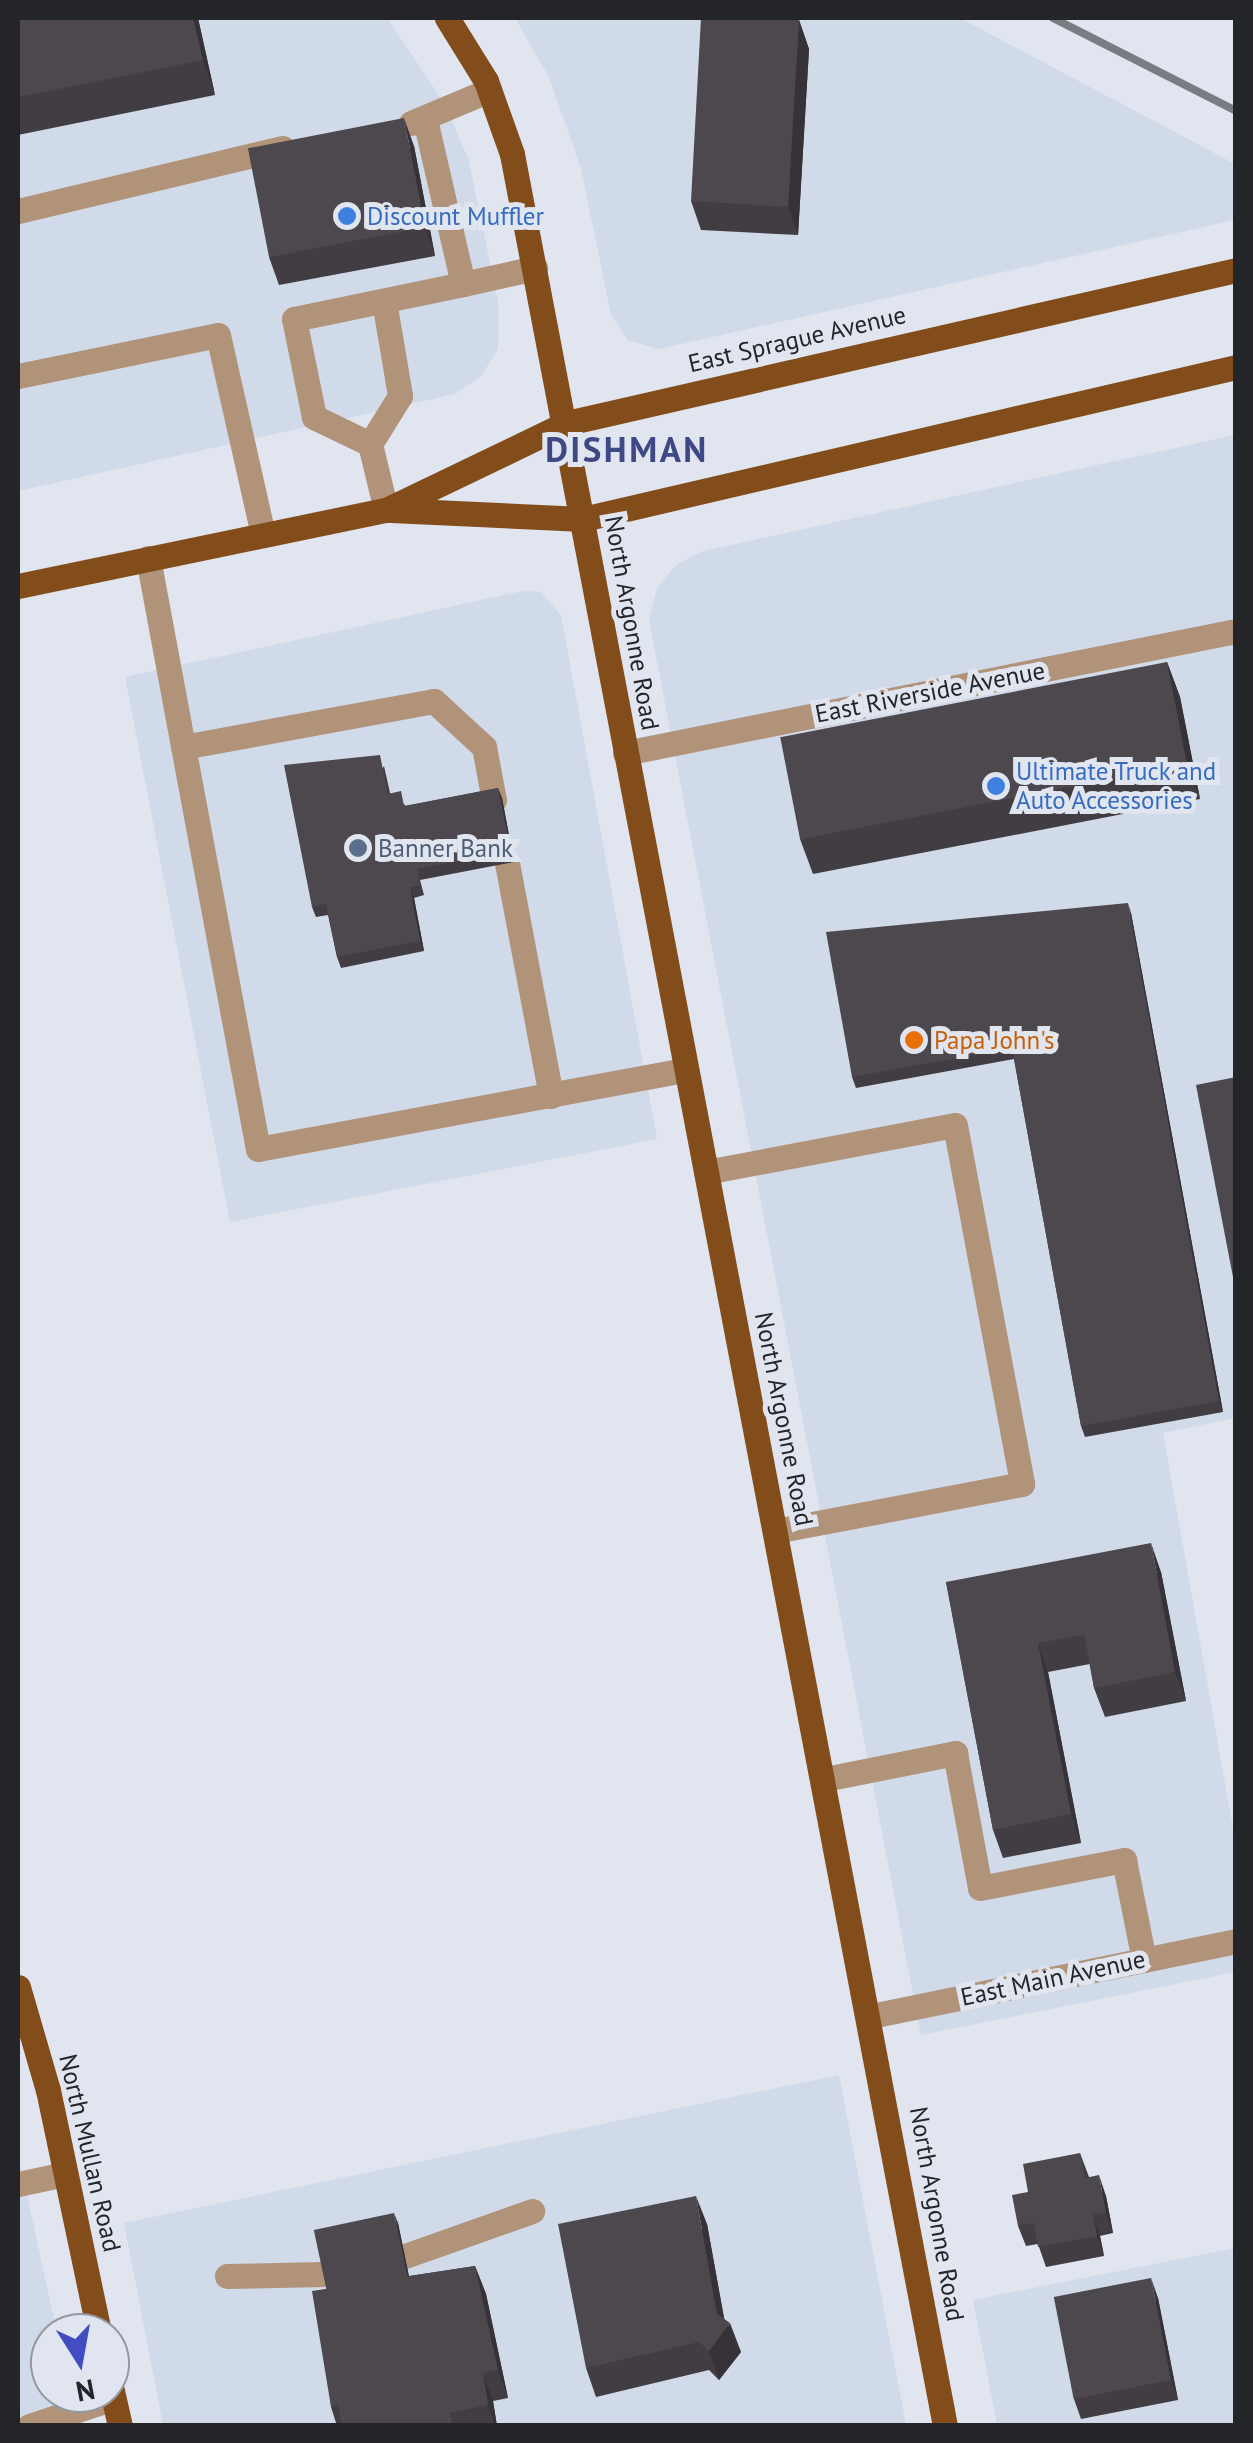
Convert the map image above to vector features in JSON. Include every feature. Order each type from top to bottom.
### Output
[{"type":"main road","name":"North Argonne Road","points":[[447,18],[489,90],[512,154],[567,423],[625,752],[946,2426]]},
{"type":"main road","name":"East Sprague Avenue","points":[[386,510],[567,423],[1236,270]]},
{"type":"main road","name":"East Sprague Avenue","points":[[18,586],[386,510],[583,519],[1236,367]]},
{"type":"main road","name":"North Mullan Road","points":[[20,2003],[65,2174],[95,2313]]},
{"type":"street","points":[[386,128],[424,120],[489,90]]},
{"type":"street","points":[[424,120],[463,284]]},
{"type":"street","points":[[18,211],[309,143]]},
{"type":"street","points":[[370,444],[314,417],[294,320],[535,268]]},
{"type":"street","points":[[384,301],[400,396],[370,444],[386,510]]},
{"type":"street","points":[[18,376],[218,335],[262,535]]},
{"type":"street","points":[[148,558],[258,1149],[686,1070]]},
{"type":"street","name":"East Riverside Avenue","points":[[625,752],[1236,631]]},
{"type":"street","points":[[183,747],[434,701],[484,747],[494,800]]},
{"type":"street","points":[[507,863],[552,1096]]},
{"type":"street","points":[[706,1172],[955,1124],[1022,1484],[776,1531]]},
{"type":"street","points":[[824,1779],[955,1753],[980,1888],[1124,1860],[1144,1960]]},
{"type":"street","name":"East Main Avenue","points":[[870,2016],[1236,1941]]},
{"type":"street","points":[[18,2184],[65,2174]]},
{"type":"street","points":[[405,2256],[532,2210]]},
{"type":"street","points":[[227,2276],[325,2274]]},
{"type":"street","points":[[28,2426],[50,2413]]},
{"type":"shaded area","points":[[18,18],[387,18],[446,106],[469,161],[499,307],[498,349],[481,376],[455,394],[18,491]]},
{"type":"shaded area","points":[[515,18],[960,18],[1235,164],[1235,220],[659,349],[628,340],[611,315],[581,168],[549,77]]},
{"type":"shaded area","points":[[1235,435],[1235,1418],[1163,1433],[1235,1840],[1235,1972],[921,2035],[649,620],[657,588],[676,565],[703,551]]},
{"type":"shaded area","points":[[523,591],[541,592],[561,615],[657,1139],[230,1222],[125,677]]},
{"type":"shaded area","points":[[839,2075],[906,2425],[163,2425],[124,2223]]},
{"type":"shaded area","points":[[18,2154],[53,2313],[30,2313],[30,2413],[73,2413],[75,2425],[18,2425]]},
{"type":"shaded area","points":[[1235,2248],[1235,2425],[997,2425],[973,2300]]},
{"type":"building","points":[[18,18],[193,18],[203,60],[18,97]]},
{"type":"building","points":[[701,18],[799,20],[788,207],[691,201]]},
{"type":"building","name":"Discount Muffler","points":[[404,118],[425,227],[269,257],[248,148]]},
{"type":"building","name":"Ultimate Truck and Auto Accessories","points":[[1167,662],[1187,764],[800,839],[780,737]]},
{"type":"building","name":"Banner Bank","points":[[380,755],[388,794],[401,791],[404,806],[498,788],[511,851],[417,869],[420,885],[410,887],[420,941],[337,957],[326,904],[312,907],[284,765]]},
{"type":"building","points":[[1128,903],[1219,1401],[1081,1426],[1012,1048],[852,1077],[826,932]]},
{"type":"building","points":[[1236,1077],[1236,1277],[1233,1277],[1196,1085]]},
{"type":"building","points":[[1151,1543],[1175,1672],[1094,1688],[1084,1635],[1038,1643],[1071,1814],[993,1830],[946,1582]]},
{"type":"building","points":[[1080,2153],[1085,2178],[1099,2175],[1106,2213],[1093,2215],[1097,2236],[1038,2247],[1034,2223],[1018,2226],[1012,2195],[1028,2192],[1023,2164]]},
{"type":"building","points":[[696,2196],[717,2314],[730,2323],[709,2351],[699,2342],[586,2368],[558,2224]]},
{"type":"building","points":[[394,2213],[408,2278],[328,2295],[314,2230]]},
{"type":"building","points":[[475,2266],[498,2370],[483,2373],[488,2405],[450,2413],[453,2426],[342,2426],[338,2405],[331,2407],[312,2291]]},
{"type":"building","points":[[1151,2278],[1171,2380],[1074,2399],[1054,2297]]},
{"type":"railway","points":[[1053,18],[1236,111]]},
{"type":"place","name":"Discount Muffler","points":[[347,216]]},
{"type":"place","name":"Ultimate Truck and Auto Accessories","points":[[996,786]]},
{"type":"place","name":"Banner Bank","points":[[358,848]]},
{"type":"place","name":"Papa John's","points":[[914,1040]]},
{"type":"district","name":"DISHMAN","points":[[627,449]]}]
